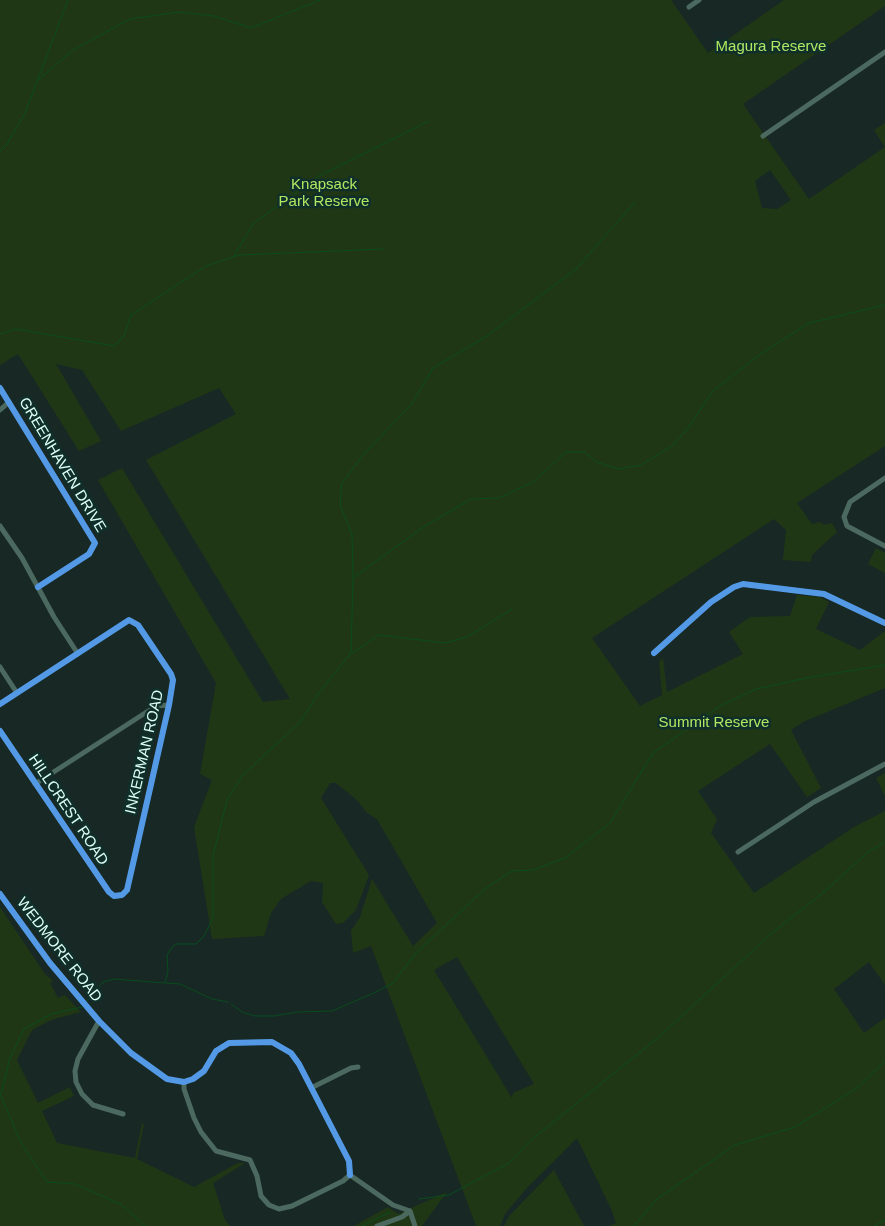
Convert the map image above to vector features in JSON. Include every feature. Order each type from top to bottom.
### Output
[{"type":"street","points":[[689,7],[699,0]]},
{"type":"street","points":[[763,136],[885,52]]},
{"type":"street","name":"GREENHAVEN DRIVE","points":[[0,388],[95,543],[89,554],[38,588]]},
{"type":"street","points":[[0,410],[9,402]]},
{"type":"street","points":[[885,478],[850,502],[845,509],[844,517],[848,526],[885,546]]},
{"type":"street","points":[[0,526],[78,654],[0,704]]},
{"type":"street","points":[[654,653],[711,602],[742,584],[824,594],[885,623]]},
{"type":"street","name":"INKERMAN ROAD","points":[[78,654],[126,622],[132,621],[138,625],[173,677],[127,890],[120,896]]},
{"type":"street","points":[[0,667],[17,694]]},
{"type":"street","points":[[35,784],[156,706],[168,705]]},
{"type":"street","name":"HILLCREST ROAD","points":[[0,731],[109,892],[114,896],[120,896]]},
{"type":"street","points":[[738,852],[814,802],[885,764]]},
{"type":"street","name":"WEDMORE ROAD","points":[[0,894],[50,964],[99,1021],[139,1060],[167,1079],[184,1082]]},
{"type":"street","points":[[99,1021],[78,1059],[75,1070],[76,1082],[82,1094],[93,1105],[123,1114]]},
{"type":"street","points":[[266,1041],[278,1044],[291,1053],[311,1088],[349,1161],[350,1175],[343,1181],[292,1206],[279,1209],[269,1205],[261,1196],[257,1176],[250,1160],[216,1151],[201,1132],[184,1089],[184,1082],[193,1079],[204,1071],[216,1050],[225,1044],[266,1041]]},
{"type":"street","points":[[311,1088],[351,1068],[358,1067]]},
{"type":"street","points":[[350,1175],[393,1205],[410,1211]]},
{"type":"street","points":[[377,1226],[402,1217],[410,1211]]},
{"type":"street","points":[[410,1211],[415,1226]]},
{"type":"green space","points":[[0,0],[671,0],[708,53],[784,0],[885,0],[885,6],[743,104],[809,199],[885,147],[885,446],[797,503],[812,524],[820,522],[824,525],[832,523],[837,532],[812,555],[811,562],[783,560],[786,530],[774,519],[592,638],[640,706],[662,695],[659,662],[663,658],[667,692],[743,654],[729,632],[750,617],[790,616],[797,595],[819,597],[829,602],[816,629],[860,650],[885,631],[885,688],[803,722],[791,730],[821,788],[807,797],[770,744],[698,791],[717,819],[711,833],[754,893],[854,827],[885,811],[885,985],[869,962],[834,989],[864,1033],[885,1018],[885,1226],[609,1226],[616,1223],[612,1211],[576,1139],[526,1189],[505,1214],[500,1226],[476,1226],[371,946],[353,953],[351,931],[360,917],[372,879],[413,946],[437,923],[377,819],[367,813],[357,800],[336,783],[330,783],[321,798],[369,875],[356,910],[343,923],[336,924],[322,902],[323,883],[311,881],[281,899],[271,913],[264,936],[212,939],[194,827],[212,780],[200,774],[216,683],[98,480],[122,468],[263,702],[290,699],[146,460],[236,414],[219,388],[121,431],[82,370],[56,364],[101,441],[79,451],[18,354],[0,365]],"holes":[[[770,170],[791,200],[777,209],[762,208],[755,181]],[[457,957],[534,1084],[513,1093],[512,1098],[434,970]]]},
{"type":"green space","points":[[885,123],[885,147],[874,130]]},
{"type":"green space","points":[[876,548],[885,553],[885,573],[868,564]]},
{"type":"green space","points":[[885,773],[885,796],[876,778]]},
{"type":"green space","points":[[0,907],[45,974],[53,981],[50,983],[58,998],[65,995],[81,1012],[51,1020],[32,1030],[17,1060],[38,1103],[70,1087],[74,1096],[42,1111],[57,1143],[135,1158],[142,1123],[144,1124],[137,1159],[194,1187],[238,1163],[245,1163],[213,1183],[225,1220],[230,1226],[0,1226]]},
{"type":"green space","points":[[554,1170],[584,1226],[504,1226],[509,1216]]},
{"type":"green space","points":[[447,1192],[422,1226],[354,1226],[388,1207],[398,1214]]},
{"type":"waterway","points":[[0,151],[7,144],[25,113],[68,0]]},
{"type":"waterway","points":[[38,80],[73,50],[130,19],[179,12],[214,16],[251,28],[320,0]]},
{"type":"waterway","points":[[234,256],[254,223],[319,176],[429,121]]},
{"type":"waterway","points":[[353,577],[352,534],[340,505],[342,483],[363,455],[411,405],[433,368],[487,336],[576,269],[635,202]]},
{"type":"waterway","points":[[0,334],[16,329],[114,346],[124,336],[131,315],[206,266],[239,255],[384,249]]},
{"type":"waterway","points":[[87,1001],[103,982],[114,979],[165,983],[168,971],[167,955],[173,946],[176,944],[196,944],[204,936],[213,918],[213,856],[227,800],[242,776],[301,721],[318,694],[351,653],[353,578],[422,528],[471,499],[499,498],[533,482],[566,452],[584,452],[597,462],[618,469],[641,465],[672,446],[688,428],[713,391],[759,355],[809,323],[885,305]]},
{"type":"waterway","points":[[352,653],[379,635],[445,643],[467,637],[512,609]]},
{"type":"waterway","points":[[231,1004],[242,1012],[255,1016],[274,1016],[297,1012],[332,1011],[376,992],[393,983],[416,953],[486,888],[512,871],[533,870],[565,858],[610,823],[653,753],[720,706],[756,689],[806,678],[885,665]]},
{"type":"waterway","points":[[419,1199],[449,1195],[509,1163],[530,1141],[660,1036],[773,932],[824,892],[868,852],[885,842]]},
{"type":"waterway","points":[[166,983],[180,984],[212,999],[228,1002]]},
{"type":"waterway","points":[[1,1094],[10,1058],[24,1029],[51,1014],[82,1007]]},
{"type":"waterway","points":[[634,1226],[657,1199],[735,1145],[795,1127],[857,1088],[885,1061]]},
{"type":"waterway","points":[[0,1094],[21,1143],[47,1182],[75,1184],[122,1205],[145,1226]]},
{"type":"waterway","points":[[362,1226],[390,1212]]},
{"type":"waterway","points":[[874,1226],[885,1220]]},
{"type":"cycle path","points":[[0,388],[95,543],[89,554],[38,587]]},
{"type":"cycle path","points":[[654,653],[711,602],[734,587],[743,584],[824,594],[885,623]]},
{"type":"cycle path","points":[[0,704],[129,620],[138,625],[171,674],[173,680],[169,705],[127,890],[122,895],[114,896],[109,892],[0,731]]},
{"type":"cycle path","points":[[0,894],[50,963],[99,1021],[131,1053],[167,1079],[184,1082],[193,1079],[204,1071],[216,1051],[229,1043],[272,1042],[291,1053],[299,1064],[349,1161],[350,1175]]},
{"type":"park label","name":"Magura Reserve","points":[[771,47]]},
{"type":"park label","name":"Knapsack Park Reserve","points":[[324,194]]},
{"type":"park label","name":"Summit Reserve","points":[[714,723]]}]
